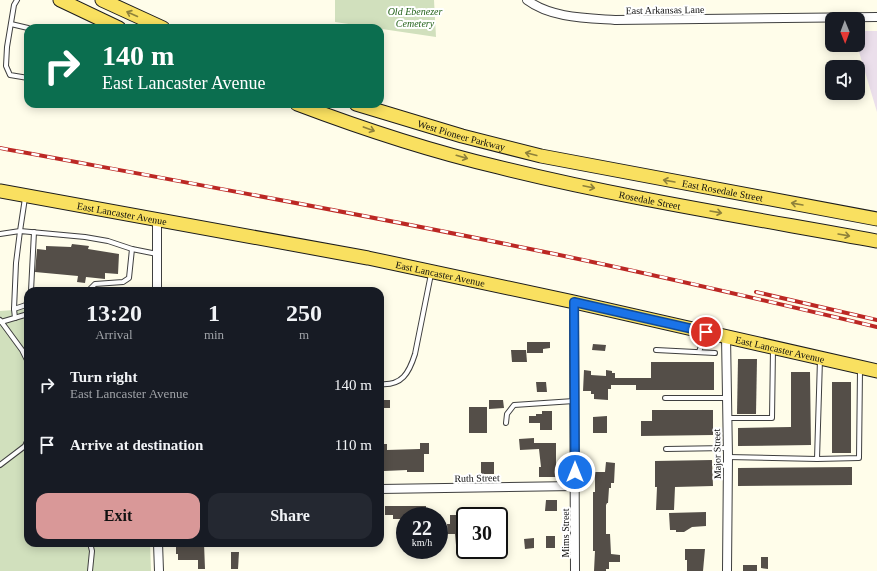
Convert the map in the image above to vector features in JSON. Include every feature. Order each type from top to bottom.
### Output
[{"type":"main road","points":[[60,0],[111,24]]},
{"type":"main road","points":[[102,0],[154,24]]},
{"type":"main road","points":[[309,108],[392,137],[399,117]]},
{"type":"main road","name":"West Pioneer Parkway","points":[[369,108],[462,136],[569,162]]},
{"type":"main road","name":"Rosedale Street","points":[[392,137],[498,167],[631,196],[877,241]]},
{"type":"main road","name":"East Rosedale Street","points":[[569,162],[877,218]]},
{"type":"main road","name":"East Lancaster Avenue","points":[[0,191],[368,258],[574,302],[877,371]]},
{"type":"street","name":"East Arkansas Lane","points":[[528,1],[545,9],[575,17],[615,20],[877,17]]},
{"type":"street","points":[[157,220],[157,287]]},
{"type":"street","name":"Mims Street","points":[[574,302],[575,571]]},
{"type":"street","name":"Major Street","points":[[726,336],[726,418],[728,452],[727,571]]},
{"type":"street","name":"Ruth Street","points":[[384,489],[575,486]]},
{"type":"street","points":[[158,547],[159,571]]},
{"type":"lane","points":[[17,0],[14,5],[7,47],[6,66],[10,75],[24,77]]},
{"type":"lane","points":[[11,24],[24,27]]},
{"type":"lane","points":[[16,318],[14,309],[16,263],[26,196]]},
{"type":"lane","points":[[0,234],[20,231],[85,237],[108,241],[132,249],[157,254]]},
{"type":"lane","points":[[31,287],[34,232]]},
{"type":"lane","points":[[92,287],[95,284],[123,282],[129,278],[132,249]]},
{"type":"lane","points":[[384,385],[400,380],[406,376],[411,366],[415,354],[432,272]]},
{"type":"lane","points":[[14,309],[24,306]]},
{"type":"lane","points":[[24,315],[1,321],[24,354]]},
{"type":"lane","points":[[699,352],[706,332]]},
{"type":"lane","points":[[726,418],[772,418],[774,347]]},
{"type":"lane","points":[[656,350],[715,353]]},
{"type":"lane","points":[[817,459],[820,358]]},
{"type":"lane","points":[[666,449],[817,459],[859,458],[860,367]]},
{"type":"lane","points":[[665,398],[726,398]]},
{"type":"lane","points":[[506,423],[507,414],[514,405],[575,401]]},
{"type":"lane","points":[[0,465],[24,447]]},
{"type":"lane","points":[[90,571],[91,547]]},
{"type":"shaded area","points":[[865,31],[877,31],[877,112],[865,72],[865,60],[861,60],[859,52],[865,52]]},
{"type":"green space","name":"Old Ebenezer Cemetery","points":[[335,0],[434,0],[436,37],[384,29],[384,24],[348,24],[335,22]]},
{"type":"green space","points":[[24,309],[24,547],[150,547],[151,571],[0,571],[0,311]]},
{"type":"building","points":[[72,244],[89,246],[88,249],[119,254],[118,274],[105,273],[105,279],[86,277],[85,283],[77,282],[78,276],[35,272],[37,249],[46,250],[46,246],[71,247]]},
{"type":"building","points":[[527,342],[550,342],[550,348],[543,349],[543,353],[527,353]]},
{"type":"building","points":[[593,344],[606,345],[605,351],[592,350]]},
{"type":"building","points":[[511,350],[526,350],[527,362],[512,362]]},
{"type":"building","points":[[738,359],[757,359],[756,414],[737,414]]},
{"type":"building","points":[[651,362],[714,362],[714,390],[636,390],[636,385],[611,385],[611,389],[608,389],[608,400],[594,399],[594,394],[591,394],[591,391],[583,391],[584,370],[591,371],[591,375],[606,376],[606,370],[612,371],[612,373],[615,373],[615,378],[651,378]]},
{"type":"building","points":[[791,372],[810,372],[811,445],[738,446],[738,428],[791,427]]},
{"type":"building","points":[[536,382],[546,382],[547,392],[537,392]]},
{"type":"building","points":[[832,382],[851,382],[851,453],[832,453]]},
{"type":"building","points":[[384,400],[390,400],[390,408],[384,408]]},
{"type":"building","points":[[489,400],[503,400],[504,408],[489,409]]},
{"type":"building","points":[[469,407],[487,407],[487,433],[469,433]]},
{"type":"building","points":[[652,410],[713,410],[713,435],[641,436],[641,421],[652,421]]},
{"type":"building","points":[[542,411],[552,411],[552,430],[540,430],[540,423],[529,423],[529,416],[542,414]]},
{"type":"building","points":[[607,416],[607,433],[593,433],[593,417]]},
{"type":"building","points":[[534,438],[534,443],[556,443],[556,477],[539,477],[539,467],[541,467],[539,449],[520,450],[519,439]]},
{"type":"building","points":[[420,443],[429,443],[429,454],[424,454],[424,472],[407,472],[407,470],[384,471],[384,444],[387,444],[387,450],[420,449]]},
{"type":"building","points":[[712,460],[713,486],[675,487],[674,510],[656,510],[657,487],[655,487],[655,461]]},
{"type":"building","points":[[481,462],[494,462],[494,474],[481,474]]},
{"type":"building","points":[[606,462],[615,463],[614,483],[611,483],[611,488],[609,488],[608,503],[606,505],[606,534],[610,534],[611,554],[620,555],[620,562],[609,562],[609,569],[606,569],[606,571],[594,571],[595,551],[593,551],[593,492],[595,492],[595,472],[605,472]]},
{"type":"building","points":[[852,467],[852,485],[738,486],[738,468]]},
{"type":"building","points":[[546,500],[557,500],[557,511],[545,511]]},
{"type":"building","points":[[385,506],[426,506],[396,507],[396,519],[393,519],[393,515],[385,515]]},
{"type":"building","points":[[706,512],[706,526],[692,527],[684,532],[670,530],[669,513]]},
{"type":"building","points":[[450,515],[456,515],[456,545],[455,534],[448,534],[448,524],[450,524]]},
{"type":"building","points":[[546,536],[555,536],[555,548],[546,548]]},
{"type":"building","points":[[534,538],[534,548],[525,549],[524,539]]},
{"type":"building","points":[[176,547],[204,547],[205,569],[198,569],[198,560],[178,560],[178,554],[176,554]]},
{"type":"building","points":[[685,549],[705,549],[703,571],[687,571]]},
{"type":"building","points":[[231,552],[239,552],[238,569],[231,569]]},
{"type":"building","points":[[761,557],[768,557],[768,569],[761,568]]},
{"type":"building","points":[[743,565],[757,565],[757,571],[743,571]]},
{"type":"railway","points":[[0,148],[468,236],[663,277],[877,327]]},
{"type":"railway","points":[[756,292],[877,320]]},
{"type":"route","points":[[575,472],[574,302],[706,332]]}]
